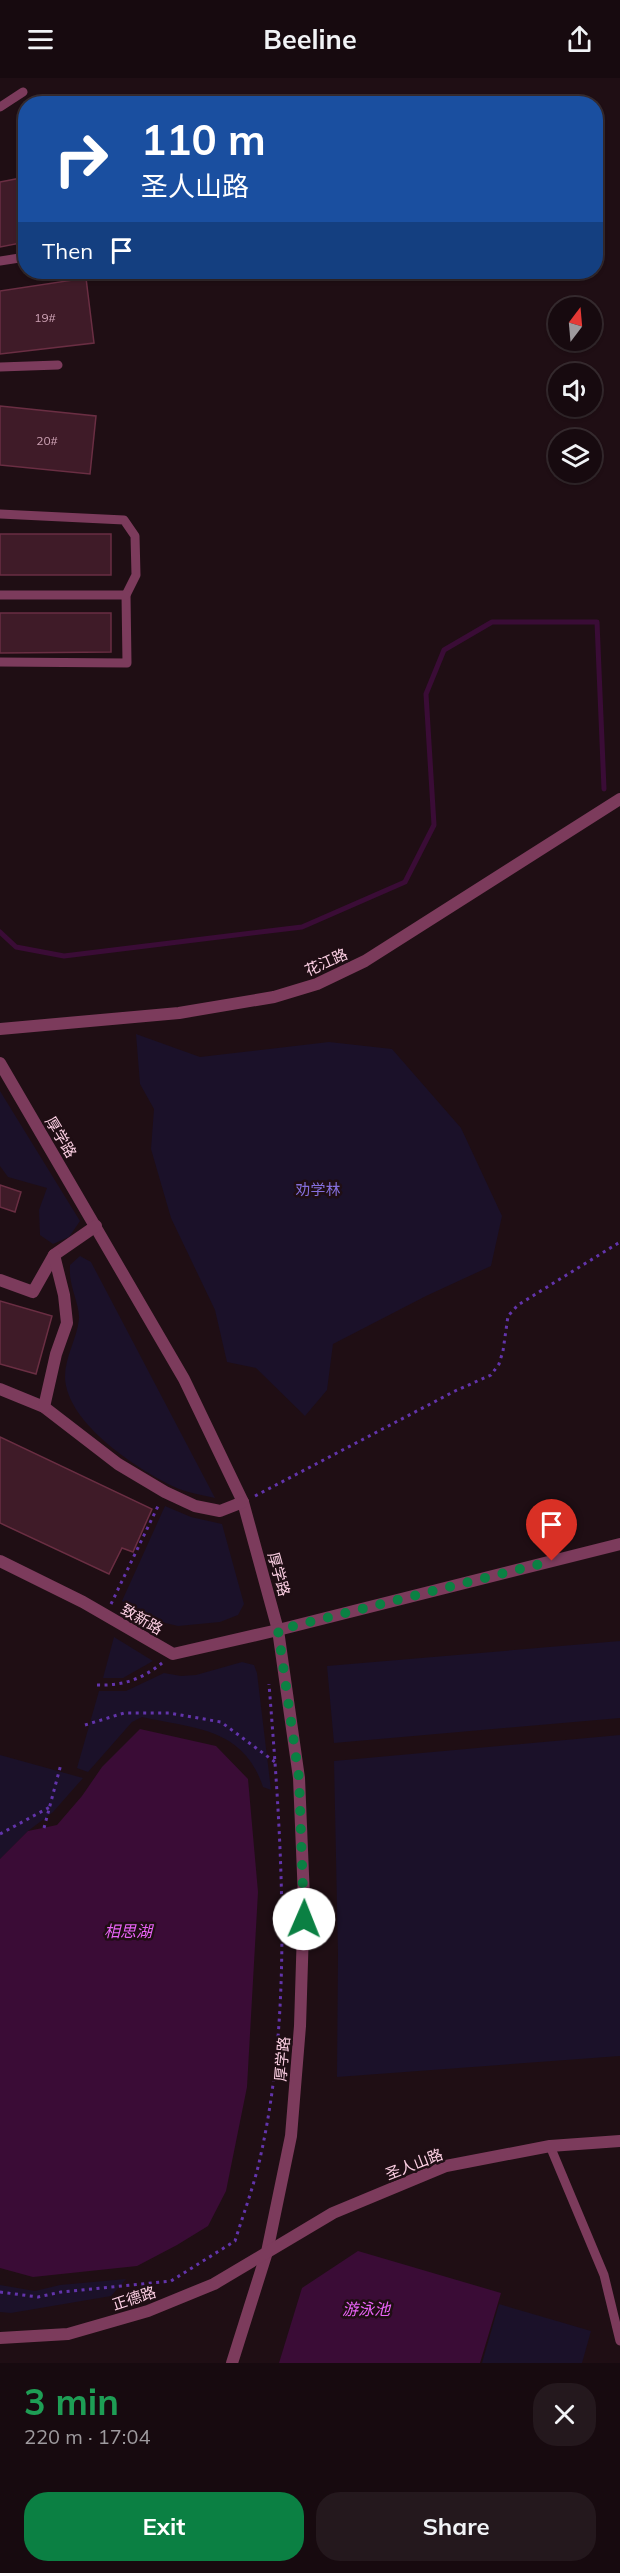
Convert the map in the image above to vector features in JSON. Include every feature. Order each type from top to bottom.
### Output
[{"type":"street","name":"花江路","points":[[0,1029],[179,1013],[274,997],[316,984],[374,955],[620,799]]},
{"type":"street","name":"厚学路","points":[[0,1063],[184,1379],[243,1502],[278,1630],[299,1778],[304,1898],[300,2026],[291,2136],[267,2252],[232,2363]]},
{"type":"street","points":[[0,1280],[33,1292],[54,1255],[96,1226]]},
{"type":"street","points":[[44,1407],[56,1354],[67,1323],[64,1295],[54,1255]]},
{"type":"street","points":[[0,1389],[44,1407],[118,1464],[165,1492],[195,1506],[220,1511],[243,1502]]},
{"type":"street","points":[[278,1630],[620,1544]]},
{"type":"street","name":"致新路","points":[[0,1561],[106,1615],[173,1654],[278,1630]]},
{"type":"street","name":"圣人山路","points":[[267,2252],[333,2213],[446,2166],[550,2146],[620,2141]]},
{"type":"street","name":"正德路","points":[[0,2338],[68,2334],[148,2311],[214,2284],[267,2252]]},
{"type":"lane","points":[[0,106],[24,92]]},
{"type":"lane","points":[[0,261],[18,258]]},
{"type":"lane","points":[[0,368],[58,365]]},
{"type":"lane","points":[[0,514],[124,520],[135,536],[136,575],[126,595],[127,663],[0,662]]},
{"type":"lane","points":[[0,595],[126,595]]},
{"type":"lane","points":[[550,2146],[604,2275],[620,2342]]},
{"type":"path","points":[[243,1502],[455,1391],[491,1375],[499,1364],[503,1351],[508,1316],[518,1305],[620,1242]]},
{"type":"path","points":[[106,1615],[165,1492]]},
{"type":"path","points":[[97,1685],[128,1683],[145,1676],[173,1654]]},
{"type":"path","points":[[0,2292],[38,2296],[171,2281],[235,2241],[261,2155],[272,2091],[280,1994],[282,1915],[269,1683]]},
{"type":"path","points":[[85,1725],[124,1713],[158,1713],[221,1722],[275,1761]]},
{"type":"path","points":[[44,1828],[61,1764]]},
{"type":"path","points":[[0,1834],[50,1807]]},
{"type":"green space","name":"劝学林","points":[[136,1034],[200,1057],[329,1042],[392,1049],[461,1128],[502,1216],[491,1266],[426,1296],[333,1344],[327,1390],[305,1416],[256,1368],[227,1362],[215,1310],[171,1218],[151,1149],[154,1109],[140,1084]]},
{"type":"green space","points":[[0,1091],[80,1221],[69,1237],[53,1244],[40,1235],[39,1210],[47,1188],[8,1177],[0,1166]]},
{"type":"green space","points":[[80,1256],[91,1262],[215,1498],[179,1489],[145,1471],[108,1444],[91,1429],[78,1412],[69,1395],[65,1377],[79,1319],[70,1265]]},
{"type":"green space","points":[[165,1506],[191,1517],[222,1524],[244,1604],[238,1615],[220,1622],[178,1626],[153,1620],[122,1601]]},
{"type":"green space","points":[[114,1637],[153,1661],[123,1678],[103,1678]]},
{"type":"green space","points":[[620,1641],[620,1718],[334,1743],[327,1666]]},
{"type":"green space","points":[[242,1662],[254,1665],[257,1673],[271,1790],[263,1787],[254,1767],[243,1752],[230,1742],[198,1729],[142,1717],[132,1722],[88,1772],[77,1768],[99,1691],[126,1691],[164,1673],[181,1676],[196,1675]]},
{"type":"green space","points":[[620,1735],[620,2056],[337,2077],[338,1954],[334,1761]]},
{"type":"green space","points":[[0,1755],[83,1778],[53,1812],[28,1831],[0,1859]]},
{"type":"green space","points":[[126,2279],[111,2296],[11,2313],[0,2312],[0,2285],[35,2291],[60,2285]]},
{"type":"green space","points":[[499,2304],[591,2331],[582,2363],[482,2363]]},
{"type":"water","name":"相思湖","points":[[140,1729],[216,1746],[248,1779],[258,1892],[247,2087],[226,2191],[208,2226],[137,2266],[33,2277],[0,2268],[0,1859],[28,1831],[57,1825],[82,1796],[102,1767]]},
{"type":"water","name":"游泳池","points":[[358,2251],[501,2293],[480,2363],[279,2363],[302,2288]]},
{"type":"building","points":[[18,179],[18,244],[0,247],[0,182]]},
{"type":"building","points":[[86,279],[94,343],[0,354],[0,291]]},
{"type":"building","points":[[0,406],[96,416],[90,474],[0,465]]},
{"type":"building","points":[[0,534],[111,534],[111,575],[0,575]]},
{"type":"building","points":[[0,613],[111,613],[111,652],[0,653]]},
{"type":"building","points":[[0,1185],[21,1192],[15,1212],[0,1207]]},
{"type":"building","points":[[0,1301],[52,1316],[36,1374],[0,1364]]},
{"type":"building","points":[[0,1437],[152,1509],[133,1552],[122,1548],[109,1574],[0,1523]]},
{"type":"waterway","points":[[0,932],[16,947],[64,956],[302,927],[405,882],[434,825],[426,694],[444,650],[492,622],[597,622],[604,789]]},
{"type":"route","points":[[304,1919],[299,1778],[278,1630],[552,1561]]}]
